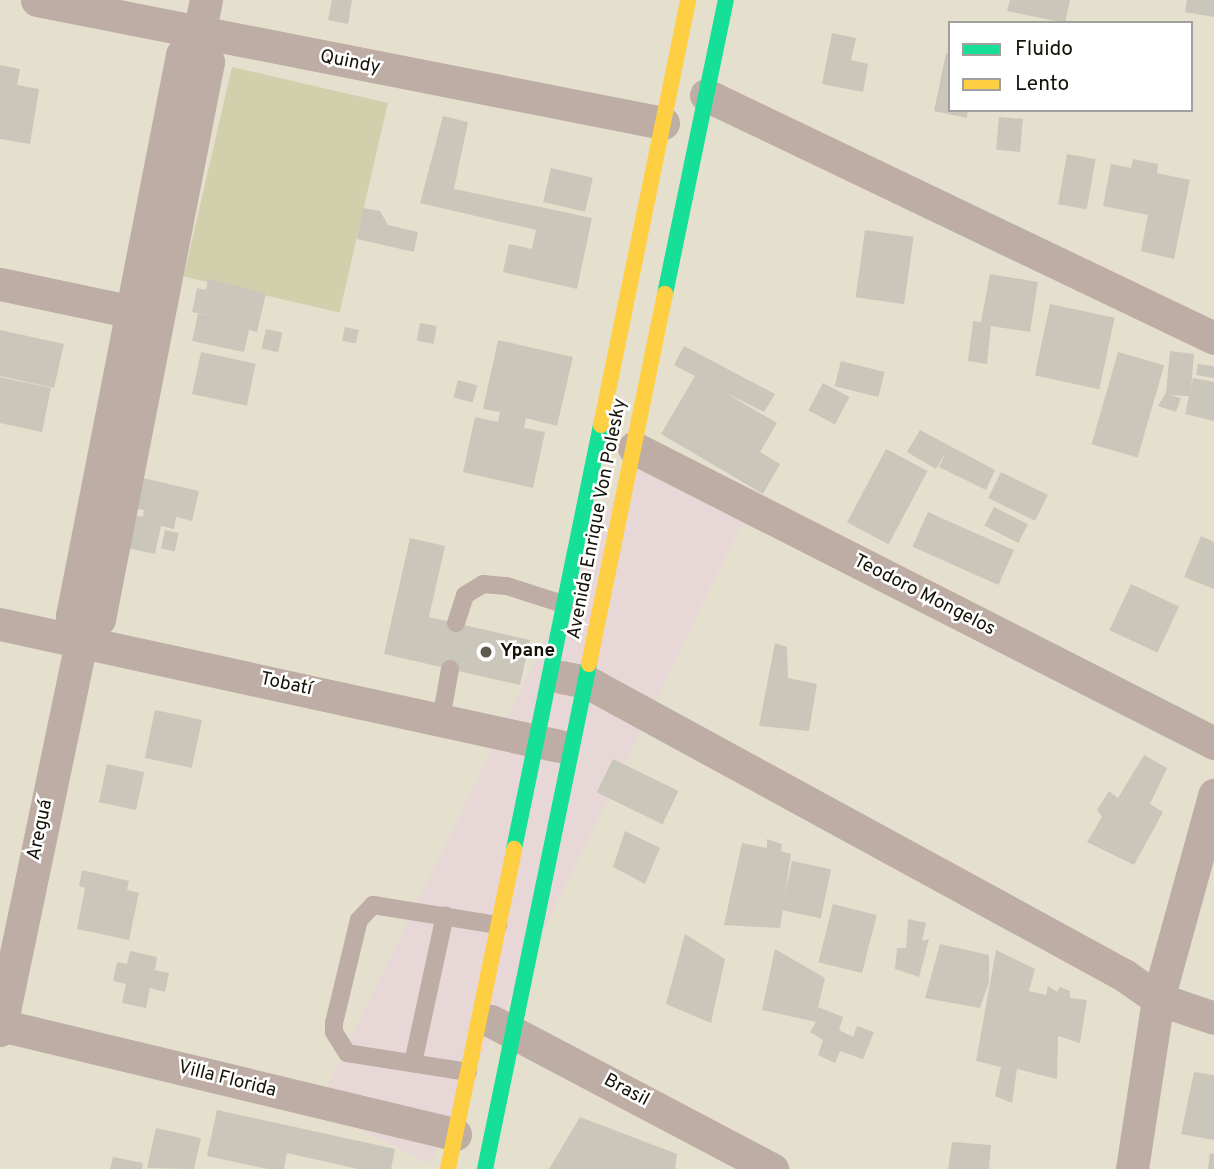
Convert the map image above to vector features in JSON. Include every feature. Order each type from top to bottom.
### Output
[{"type":"main road","name":"Avenida Enrique Von Polesky","points":[[485,1169],[634,448],[685,109],[688,0]]},
{"type":"main road","name":"Avenida Enrique Von Polesky","points":[[447,1169],[566,605],[685,109],[726,0]]},
{"type":"street","name":"Quindy","points":[[37,0],[199,33],[685,109],[1214,338]]},
{"type":"street","points":[[81,636],[72,615],[145,315],[183,55],[199,33],[206,0]]},
{"type":"street","points":[[0,284],[145,315]]},
{"type":"street","name":"Teodoro Mongelos","points":[[634,448],[1214,743]]},
{"type":"street","name":"Tobatí","points":[[0,624],[81,636],[572,749]]},
{"type":"street","name":"Areguá","points":[[0,1027],[81,636]]},
{"type":"street","points":[[552,676],[587,682],[1124,975],[1158,999],[1214,1018]]},
{"type":"street","points":[[1132,1169],[1158,999],[1214,795]]},
{"type":"street","name":"Brasil","points":[[479,1016],[513,1031],[772,1169]]},
{"type":"street","name":"Villa Florida","points":[[0,1027],[455,1134]]},
{"type":"lane","points":[[456,623],[465,595],[484,584],[566,605]]},
{"type":"lane","points":[[441,719],[450,669]]},
{"type":"lane","points":[[468,1072],[347,1053],[334,1032],[334,1023],[359,920],[364,914],[381,904],[498,925]]},
{"type":"lane","points":[[413,1063],[445,915]]},
{"type":"shaded area","points":[[232,67],[388,103],[340,312],[184,276]]},
{"type":"shaded area","points":[[632,462],[745,517],[430,1163],[317,1108]]},
{"type":"building","points":[[332,0],[352,0],[348,24],[328,20]]},
{"type":"building","points":[[1010,0],[1070,0],[1065,21],[1007,11]]},
{"type":"building","points":[[1187,0],[1214,0],[1214,17],[1185,12]]},
{"type":"building","points":[[832,33],[856,38],[851,60],[868,64],[863,92],[822,84]]},
{"type":"building","points":[[946,53],[948,112],[968,112],[967,118],[934,111]]},
{"type":"building","points":[[0,65],[20,69],[17,85],[39,89],[30,144],[0,139]]},
{"type":"building","points":[[443,116],[468,122],[454,189],[592,218],[577,289],[503,272],[509,244],[532,249],[536,230],[420,203]]},
{"type":"building","points":[[999,117],[1023,119],[1020,152],[996,150]]},
{"type":"building","points":[[1067,154],[1096,159],[1087,209],[1058,204]]},
{"type":"building","points":[[1133,159],[1158,164],[1157,173],[1190,180],[1174,259],[1141,251],[1148,215],[1103,206],[1111,164],[1131,168]]},
{"type":"building","points":[[551,168],[593,178],[585,212],[543,202]]},
{"type":"building","points":[[363,208],[380,211],[388,225],[418,232],[414,252],[357,239]]},
{"type":"building","points":[[865,230],[914,237],[904,304],[856,297]]},
{"type":"building","points":[[990,274],[1038,282],[1030,332],[991,326],[987,364],[968,361],[973,321],[981,322]]},
{"type":"building","points":[[208,279],[266,293],[257,332],[249,330],[244,352],[192,341],[198,314],[207,315],[192,312],[197,288],[206,290]]},
{"type":"building","points":[[1050,304],[1115,318],[1099,389],[1035,375]]},
{"type":"building","points":[[420,323],[437,326],[434,344],[417,341]]},
{"type":"building","points":[[345,327],[359,330],[356,344],[342,341]]},
{"type":"building","points":[[266,329],[283,333],[278,352],[262,348]]},
{"type":"building","points":[[0,330],[64,344],[54,388],[0,376]]},
{"type":"building","points":[[498,340],[573,357],[557,426],[526,418],[524,428],[545,432],[533,488],[463,472],[475,417],[498,422],[500,412],[483,409]]},
{"type":"building","points":[[684,346],[775,394],[764,412],[724,392],[777,423],[760,452],[780,464],[763,494],[661,434],[695,376],[674,365]]},
{"type":"building","points":[[1170,351],[1194,354],[1191,389],[1193,378],[1214,382],[1214,421],[1185,414],[1189,396],[1170,395],[1181,398],[1176,412],[1158,406],[1166,393]]},
{"type":"building","points":[[201,352],[256,364],[247,406],[192,394]]},
{"type":"building","points":[[1118,352],[1164,365],[1138,458],[1092,444]]},
{"type":"building","points":[[841,361],[885,372],[878,397],[835,386]]},
{"type":"building","points":[[1198,364],[1214,366],[1214,378],[1196,375]]},
{"type":"building","points":[[0,377],[51,388],[42,432],[0,423]]},
{"type":"building","points":[[458,380],[477,385],[473,403],[453,397]]},
{"type":"building","points":[[823,383],[849,397],[835,424],[808,410]]},
{"type":"building","points":[[920,430],[995,470],[986,490],[939,467],[946,452],[936,469],[907,452]]},
{"type":"building","points":[[886,449],[927,471],[889,544],[847,522]]},
{"type":"building","points":[[1001,472],[1048,495],[1035,521],[988,498]]},
{"type":"building","points":[[143,478],[199,491],[192,521],[176,517],[174,529],[161,526],[155,554],[123,547],[130,514],[143,517],[144,510],[137,509]]},
{"type":"building","points":[[994,507],[1028,524],[1018,543],[984,526]]},
{"type":"building","points":[[928,512],[1014,550],[998,585],[913,547]]},
{"type":"building","points":[[165,530],[179,533],[175,551],[161,549]]},
{"type":"building","points":[[1201,536],[1214,542],[1214,589],[1184,577]]},
{"type":"building","points":[[410,538],[445,546],[429,617],[530,640],[520,685],[384,654]]},
{"type":"building","points":[[1131,584],[1179,606],[1157,653],[1109,630]]},
{"type":"building","points":[[775,643],[787,647],[788,678],[817,684],[809,731],[759,726]]},
{"type":"building","points":[[155,710],[202,720],[192,768],[145,758]]},
{"type":"building","points":[[1144,755],[1167,768],[1150,804],[1163,812],[1134,865],[1087,842],[1102,817],[1097,810],[1109,791],[1118,798]]},
{"type":"building","points":[[613,759],[679,791],[662,824],[597,792]]},
{"type":"building","points":[[107,764],[144,772],[136,810],[99,802]]},
{"type":"building","points":[[625,831],[660,848],[645,884],[613,867]]},
{"type":"building","points":[[767,839],[782,844],[781,851],[791,854],[780,928],[724,925],[742,843],[767,848]]},
{"type":"building","points":[[792,861],[831,869],[821,918],[782,910]]},
{"type":"building","points":[[82,870],[129,881],[127,890],[139,893],[129,940],[77,929],[85,888],[79,886]]},
{"type":"building","points":[[833,904],[877,915],[862,973],[818,962]]},
{"type":"building","points":[[908,919],[926,923],[922,941],[929,939],[919,977],[895,969],[897,948],[906,948]]},
{"type":"building","points":[[685,934],[725,959],[711,1023],[666,1004]]},
{"type":"building","points":[[940,944],[989,955],[989,982],[980,1008],[925,998]]},
{"type":"building","points":[[775,949],[825,978],[818,1007],[843,1017],[839,1030],[853,1037],[857,1026],[874,1032],[863,1059],[840,1051],[835,1063],[818,1055],[823,1040],[810,1032],[816,1022],[762,1010]]},
{"type":"building","points":[[996,950],[1035,969],[1029,991],[1046,995],[1048,986],[1057,992],[1060,987],[1070,991],[1070,998],[1087,1000],[1080,1043],[1058,1036],[1057,1079],[1017,1069],[1012,1103],[995,1096],[1001,1067],[976,1061]]},
{"type":"building","points":[[130,951],[157,957],[155,970],[169,973],[165,992],[150,988],[146,1008],[122,1003],[126,984],[113,981],[117,962],[127,964]]},
{"type":"building","points":[[1194,1072],[1214,1075],[1214,1140],[1181,1134]]},
{"type":"building","points":[[217,1110],[395,1149],[391,1169],[358,1169],[287,1153],[284,1169],[268,1169],[207,1156]]},
{"type":"building","points":[[580,1117],[677,1154],[675,1169],[549,1169]]},
{"type":"building","points":[[156,1128],[201,1138],[194,1169],[147,1168]]},
{"type":"building","points":[[952,1142],[991,1145],[989,1169],[948,1169]]},
{"type":"building","points":[[1210,1153],[1214,1154],[1214,1169],[1208,1169]]},
{"type":"building","points":[[113,1157],[143,1163],[142,1169],[110,1169]]},
{"type":"traffic: fast","points":[[665,294],[726,0]]},
{"type":"traffic: fast","points":[[514,849],[601,425]]},
{"type":"traffic: fast","points":[[485,1169],[589,664]]},
{"type":"traffic: slow","points":[[601,425],[688,0]]},
{"type":"traffic: slow","points":[[589,664],[665,294]]},
{"type":"traffic: slow","points":[[448,1169],[514,849]]},
{"type":"place","name":"Ypane","points":[[486,652]]}]
